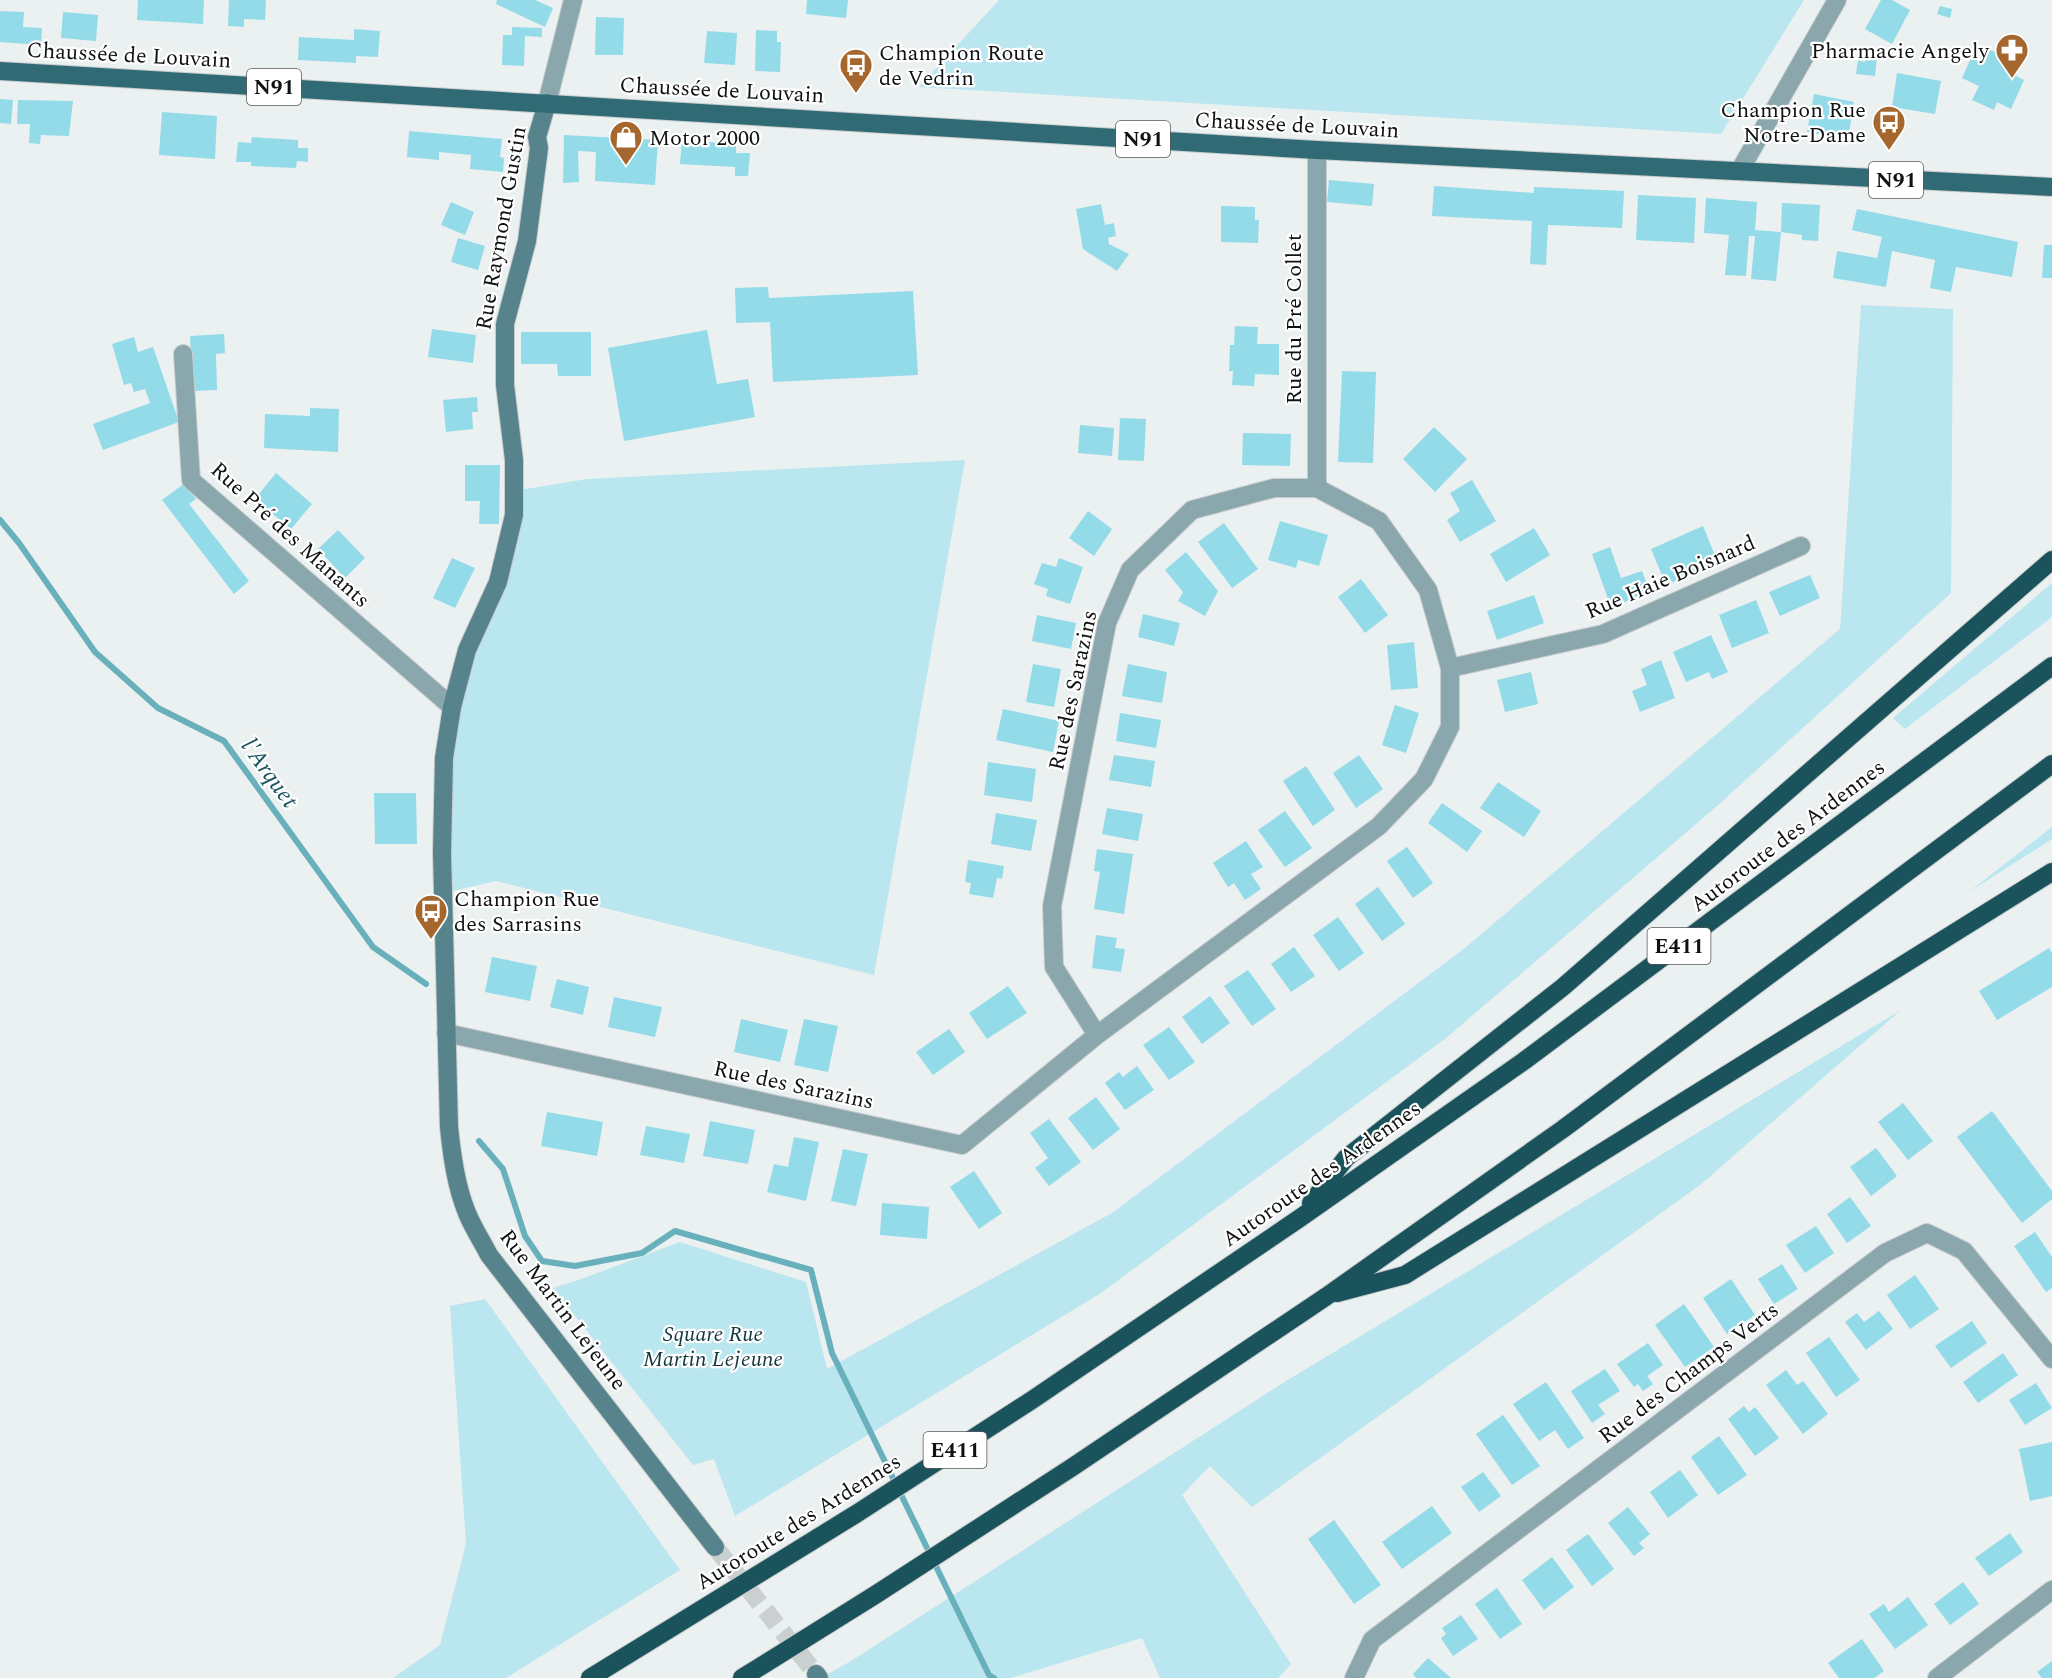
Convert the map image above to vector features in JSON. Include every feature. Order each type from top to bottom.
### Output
[{"type":"highway","points":[[1300,1218],[1346,1158],[1563,987],[2052,560]]},
{"type":"highway","name":"Autoroute des Ardennes","points":[[590,1678],[876,1502],[1032,1400],[1300,1218],[1524,1061],[2052,666]]},
{"type":"highway","points":[[742,1678],[1071,1468],[1327,1296],[1563,1129],[2052,764]]},
{"type":"highway","points":[[1327,1296],[1406,1275],[2052,872]]},
{"type":"main road","name":"Chaussée de Louvain","points":[[0,71],[1317,150],[1740,170],[1955,184],[2052,187]]},
{"type":"street","points":[[548,103],[573,0]]},
{"type":"street","points":[[1740,170],[1837,0]]},
{"type":"street","name":"Rue Raymond Gustin","points":[[446,1033],[442,812],[444,758],[452,707],[468,650],[498,582],[514,515],[514,460],[505,385],[505,324],[527,240],[539,148],[537,137],[548,103]]},
{"type":"street","name":"Rue du Pré Collet","points":[[1317,150],[1317,488]]},
{"type":"street","name":"Rue Pré des Manants","points":[[183,354],[190,480],[452,707]]},
{"type":"street","name":"Rue des Sarazins","points":[[446,1033],[962,1145],[1097,1035],[1379,826],[1424,779],[1450,728],[1450,668],[1428,590],[1379,521],[1317,488],[1274,488],[1192,510],[1130,570],[1107,623],[1052,906],[1054,967],[1097,1035]]},
{"type":"street","name":"Rue Haie Boisnard","points":[[1450,668],[1603,634],[1801,546]]},
{"type":"street","name":"Rue Martin Lejeune","points":[[446,1033],[452,1157],[468,1215],[489,1255],[715,1547]]},
{"type":"street","name":"Rue des Champs Verts","points":[[1354,1678],[1372,1640],[1884,1253],[1927,1233],[1964,1251],[2052,1359]]},
{"type":"street","points":[[1937,1678],[2052,1590]]},
{"type":"green space","points":[[999,0],[1804,0],[1721,134],[919,87]]},
{"type":"green space","name":"Square Rue Martin Lejeune","points":[[1861,305],[1953,309],[1951,593],[1716,807],[1446,1038],[1101,1293],[735,1516],[714,1459],[693,1465],[553,1288],[680,1242],[806,1282],[827,1369],[1112,1213],[1465,948],[1840,629]]},
{"type":"green space","points":[[965,460],[874,975],[496,881],[443,893],[452,707],[498,582],[514,491],[587,479]]},
{"type":"green space","points":[[2052,583],[2052,617],[1905,729],[1893,718]]},
{"type":"green space","points":[[2052,827],[2052,839],[1969,892]]},
{"type":"green space","points":[[1901,1010],[1700,1185],[1252,1507],[1210,1466],[1182,1495],[1291,1664],[1278,1678],[1160,1678],[1142,1638],[1011,1678],[821,1678],[851,1661],[1286,1381]]},
{"type":"green space","points":[[485,1299],[680,1570],[506,1678],[393,1678],[440,1645],[466,1544],[450,1306]]},
{"type":"building","points":[[138,0],[204,0],[203,24],[137,20]]},
{"type":"building","points":[[229,0],[266,0],[265,20],[244,19],[244,27],[228,26]]},
{"type":"building","points":[[497,0],[535,0],[553,8],[545,27],[496,4]]},
{"type":"building","points":[[807,0],[848,0],[846,18],[806,14]]},
{"type":"building","points":[[1881,0],[1892,0],[1910,10],[1892,44],[1865,29]]},
{"type":"building","points":[[1940,6],[1952,9],[1950,18],[1937,14]]},
{"type":"building","points":[[0,11],[24,12],[23,27],[42,28],[41,45],[0,42]]},
{"type":"building","points":[[63,12],[98,15],[96,41],[61,38]]},
{"type":"building","points":[[596,17],[624,18],[623,55],[595,55]]},
{"type":"building","points":[[512,27],[542,28],[542,37],[525,36],[524,66],[502,65],[503,35],[512,35]]},
{"type":"building","points":[[354,29],[380,31],[378,57],[356,56],[356,63],[298,60],[299,37],[354,40]]},
{"type":"building","points":[[756,30],[777,31],[777,42],[781,42],[780,72],[755,71]]},
{"type":"building","points":[[707,31],[737,33],[735,65],[704,63]]},
{"type":"building","name":"Pharmacie Angely","points":[[1986,48],[2022,64],[2016,76],[2024,80],[2011,109],[1997,102],[1994,110],[1972,100],[1979,86],[1962,78],[1972,56],[1981,60]]},
{"type":"building","points":[[1866,56],[1877,57],[1875,76],[1856,74],[1858,60],[1865,62]]},
{"type":"building","points":[[1897,73],[1941,81],[1935,114],[1892,107]]},
{"type":"building","points":[[1814,94],[1854,102],[1848,139],[1807,132]]},
{"type":"building","points":[[0,99],[13,100],[11,124],[0,123]]},
{"type":"building","points":[[18,100],[73,101],[69,136],[41,135],[40,144],[29,143],[30,124],[17,124]]},
{"type":"building","points":[[162,112],[217,116],[215,159],[159,155]]},
{"type":"building","points":[[409,131],[502,139],[500,157],[504,158],[503,172],[470,169],[471,155],[439,152],[439,160],[407,157]]},
{"type":"building","name":"Motor 2000","points":[[564,135],[658,140],[655,185],[595,181],[596,152],[578,151],[579,182],[563,183]]},
{"type":"building","points":[[252,137],[298,140],[298,148],[308,148],[308,162],[297,161],[296,168],[251,166],[251,162],[236,162],[238,142],[251,143]]},
{"type":"building","points":[[682,140],[736,144],[736,153],[750,153],[748,176],[735,176],[735,167],[680,164]]},
{"type":"building","points":[[1329,180],[1374,184],[1372,206],[1327,202]]},
{"type":"building","points":[[1434,186],[1534,193],[1534,187],[1624,191],[1622,228],[1548,225],[1546,265],[1530,264],[1532,221],[1432,216]]},
{"type":"building","points":[[1638,195],[1696,198],[1694,243],[1636,240]]},
{"type":"building","points":[[1706,198],[1757,202],[1755,230],[1781,232],[1776,281],[1751,279],[1755,236],[1749,236],[1746,276],[1725,275],[1729,235],[1704,233]]},
{"type":"building","points":[[451,202],[474,212],[465,235],[441,225]]},
{"type":"building","points":[[1782,203],[1820,205],[1818,241],[1802,240],[1802,235],[1781,232]]},
{"type":"building","points":[[1101,204],[1105,225],[1114,223],[1116,236],[1108,238],[1109,244],[1129,254],[1117,271],[1083,249],[1076,209]]},
{"type":"building","points":[[1221,206],[1255,207],[1255,220],[1259,220],[1258,243],[1221,242]]},
{"type":"building","points":[[1857,209],[2018,242],[2012,277],[1956,267],[1951,292],[1930,288],[1935,260],[1892,251],[1886,287],[1833,278],[1837,251],[1877,258],[1882,237],[1852,230]]},
{"type":"building","points":[[458,238],[485,246],[478,270],[451,262]]},
{"type":"building","points":[[2044,245],[2052,245],[2052,278],[2042,278]]},
{"type":"building","points":[[768,287],[769,298],[913,291],[918,375],[773,382],[770,322],[736,323],[735,288]]},
{"type":"building","points":[[1235,326],[1258,327],[1257,344],[1279,344],[1279,375],[1255,374],[1254,386],[1232,385],[1233,371],[1229,371],[1230,345],[1234,345]]},
{"type":"building","points":[[432,329],[476,335],[473,363],[428,357]]},
{"type":"building","points":[[707,330],[717,384],[748,379],[755,417],[624,441],[608,348]]},
{"type":"building","points":[[521,332],[591,332],[591,376],[558,376],[557,364],[521,364]]},
{"type":"building","points":[[224,334],[225,353],[216,354],[217,390],[193,391],[190,336]]},
{"type":"building","points":[[134,337],[138,352],[153,347],[179,422],[103,450],[93,424],[150,403],[145,389],[134,392],[131,383],[124,385],[112,344]]},
{"type":"building","points":[[1342,371],[1376,372],[1373,463],[1338,462]]},
{"type":"building","points":[[477,397],[478,412],[472,412],[473,429],[446,432],[443,400]]},
{"type":"building","points":[[310,408],[339,409],[338,452],[264,448],[265,414],[310,416]]},
{"type":"building","points":[[1120,418],[1146,419],[1144,461],[1118,460]]},
{"type":"building","points":[[1080,425],[1114,428],[1112,456],[1078,453]]},
{"type":"building","points":[[1434,427],[1467,459],[1435,492],[1403,459]]},
{"type":"building","points":[[1243,433],[1291,434],[1290,466],[1242,465]]},
{"type":"building","points":[[465,465],[500,465],[499,524],[479,524],[480,501],[465,501]]},
{"type":"building","points":[[276,473],[312,504],[291,529],[255,499]]},
{"type":"building","points":[[1472,480],[1496,521],[1460,542],[1447,520],[1460,511],[1450,493]]},
{"type":"building","points":[[185,483],[196,499],[189,504],[249,581],[234,594],[162,500]]},
{"type":"building","points":[[1088,511],[1112,529],[1094,556],[1069,538]]},
{"type":"building","points":[[1280,521],[1328,535],[1319,566],[1298,560],[1296,568],[1268,560]]},
{"type":"building","points":[[1224,523],[1258,569],[1232,588],[1198,542]]},
{"type":"building","points":[[1703,526],[1718,563],[1666,585],[1651,549]]},
{"type":"building","points":[[1534,528],[1550,555],[1506,582],[1490,554]]},
{"type":"building","points":[[338,530],[365,558],[345,578],[318,549]]},
{"type":"building","points":[[1610,547],[1621,578],[1642,571],[1650,593],[1611,607],[1592,554]]},
{"type":"building","points":[[1186,552],[1218,591],[1205,616],[1178,601],[1183,592],[1165,570]]},
{"type":"building","points":[[452,558],[475,568],[455,608],[433,598]]},
{"type":"building","points":[[1059,558],[1083,567],[1070,604],[1046,596],[1048,589],[1034,584],[1042,563],[1056,567]]},
{"type":"building","points":[[1810,575],[1820,598],[1780,616],[1769,592]]},
{"type":"building","points":[[1361,579],[1388,615],[1365,633],[1338,597]]},
{"type":"building","points":[[1534,595],[1544,623],[1497,640],[1487,611]]},
{"type":"building","points":[[1756,600],[1769,633],[1732,648],[1719,615]]},
{"type":"building","points":[[1143,614],[1180,623],[1174,646],[1138,637]]},
{"type":"building","points":[[1037,615],[1076,623],[1071,649],[1032,641]]},
{"type":"building","points":[[1711,635],[1728,672],[1712,679],[1709,672],[1686,682],[1673,652]]},
{"type":"building","points":[[1414,642],[1418,688],[1391,690],[1387,645]]},
{"type":"building","points":[[1661,660],[1675,698],[1640,712],[1632,691],[1647,685],[1641,669]]},
{"type":"building","points":[[1033,664],[1061,669],[1054,707],[1026,702]]},
{"type":"building","points":[[1128,664],[1167,672],[1162,703],[1122,696]]},
{"type":"building","points":[[1531,672],[1538,704],[1505,712],[1497,680]]},
{"type":"building","points":[[1395,705],[1419,713],[1406,753],[1382,745]]},
{"type":"building","points":[[1003,709],[1059,721],[1053,752],[996,740]]},
{"type":"building","points":[[1120,713],[1161,720],[1156,748],[1116,741]]},
{"type":"building","points":[[1114,755],[1155,761],[1151,787],[1109,780]]},
{"type":"building","points":[[1359,755],[1383,789],[1356,808],[1333,773]]},
{"type":"building","points":[[988,762],[1036,769],[1032,802],[984,795]]},
{"type":"building","points":[[1306,766],[1335,810],[1313,826],[1283,781]]},
{"type":"building","points":[[1498,782],[1541,811],[1524,837],[1480,808]]},
{"type":"building","points":[[374,793],[416,793],[417,844],[375,844]]},
{"type":"building","points":[[1442,803],[1482,831],[1467,852],[1428,823]]},
{"type":"building","points":[[1107,808],[1143,814],[1138,841],[1102,834]]},
{"type":"building","points":[[1285,811],[1312,848],[1285,867],[1258,830]]},
{"type":"building","points":[[996,813],[1037,820],[1031,851],[991,844]]},
{"type":"building","points":[[1246,841],[1263,867],[1251,874],[1261,889],[1245,900],[1234,883],[1228,887],[1213,863]]},
{"type":"building","points":[[1407,847],[1433,883],[1413,898],[1387,861]]},
{"type":"building","points":[[1097,849],[1133,854],[1124,914],[1094,909],[1100,872],[1094,871]]},
{"type":"building","points":[[968,860],[1004,866],[1002,879],[997,878],[993,898],[969,894],[971,883],[965,882]]},
{"type":"building","points":[[1378,887],[1405,924],[1382,941],[1355,904]]},
{"type":"building","points":[[1338,917],[1364,953],[1339,971],[1313,935]]},
{"type":"building","points":[[1096,935],[1117,938],[1115,948],[1125,949],[1121,972],[1092,968]]},
{"type":"building","points":[[1294,947],[1315,976],[1291,992],[1271,964]]},
{"type":"building","points":[[2049,948],[2052,953],[2052,987],[1997,1020],[1979,991]]},
{"type":"building","points":[[492,957],[537,966],[530,1001],[485,992]]},
{"type":"building","points":[[1248,970],[1276,1009],[1252,1026],[1224,986]]},
{"type":"building","points":[[557,979],[589,987],[583,1015],[550,1007]]},
{"type":"building","points":[[1008,986],[1027,1013],[987,1039],[969,1013]]},
{"type":"building","points":[[1210,996],[1230,1023],[1202,1044],[1182,1017]]},
{"type":"building","points":[[614,997],[662,1007],[655,1037],[608,1027]]},
{"type":"building","points":[[741,1019],[788,1030],[780,1062],[734,1052]]},
{"type":"building","points":[[804,1019],[838,1026],[828,1072],[794,1065]]},
{"type":"building","points":[[1169,1027],[1195,1062],[1169,1080],[1143,1045]]},
{"type":"building","points":[[949,1029],[965,1052],[933,1075],[916,1052]]},
{"type":"building","points":[[1137,1066],[1154,1090],[1125,1110],[1105,1083],[1119,1072],[1123,1077]]},
{"type":"building","points":[[1096,1097],[1120,1129],[1093,1150],[1068,1118]]},
{"type":"building","points":[[1903,1103],[1933,1141],[1908,1160],[1878,1122]]},
{"type":"building","points":[[1992,1111],[2052,1191],[2052,1199],[2022,1223],[1957,1137]]},
{"type":"building","points":[[547,1112],[603,1122],[597,1156],[541,1146]]},
{"type":"building","points":[[1049,1119],[1081,1162],[1049,1186],[1035,1168],[1048,1158],[1030,1133]]},
{"type":"building","points":[[710,1121],[755,1130],[748,1164],[703,1156]]},
{"type":"building","points":[[646,1126],[690,1134],[684,1163],[640,1155]]},
{"type":"building","points":[[794,1137],[819,1142],[806,1201],[767,1192],[774,1164],[788,1167]]},
{"type":"building","points":[[1876,1148],[1897,1176],[1871,1196],[1850,1167]]},
{"type":"building","points":[[843,1149],[868,1154],[856,1206],[831,1201]]},
{"type":"building","points":[[974,1171],[1002,1213],[979,1229],[950,1187]]},
{"type":"building","points":[[1850,1197],[1871,1226],[1847,1243],[1827,1214]]},
{"type":"building","points":[[882,1203],[929,1207],[927,1239],[880,1235]]},
{"type":"building","points":[[1816,1226],[1834,1253],[1805,1273],[1786,1245]]},
{"type":"building","points":[[2035,1232],[2052,1257],[2052,1288],[2046,1292],[2014,1246]]},
{"type":"building","points":[[1782,1264],[1798,1289],[1774,1304],[1758,1279]]},
{"type":"building","points":[[1915,1275],[1939,1309],[1910,1329],[1887,1295]]},
{"type":"building","points":[[1731,1279],[1755,1315],[1727,1334],[1703,1298]]},
{"type":"building","points":[[1684,1304],[1714,1347],[1685,1367],[1655,1325]]},
{"type":"building","points":[[1879,1311],[1893,1329],[1866,1350],[1845,1322],[1857,1313],[1864,1322]]},
{"type":"building","points":[[1972,1321],[1987,1343],[1951,1368],[1935,1346]]},
{"type":"building","points":[[1829,1337],[1860,1380],[1836,1397],[1806,1353]]},
{"type":"building","points":[[1648,1343],[1663,1365],[1647,1376],[1653,1384],[1643,1391],[1638,1384],[1634,1387],[1617,1364]]},
{"type":"building","points":[[2003,1353],[2018,1375],[1978,1403],[1963,1382]]},
{"type":"building","points":[[1605,1369],[1620,1391],[1598,1405],[1605,1414],[1592,1423],[1571,1391]]},
{"type":"building","points":[[1786,1370],[1797,1385],[1803,1381],[1828,1414],[1803,1434],[1766,1385]]},
{"type":"building","points":[[1546,1382],[1584,1438],[1568,1449],[1555,1430],[1539,1441],[1513,1404]]},
{"type":"building","points":[[2036,1383],[2052,1408],[2025,1425],[2009,1400]]},
{"type":"building","points":[[1744,1406],[1749,1412],[1755,1407],[1779,1438],[1755,1456],[1728,1419]]},
{"type":"building","points":[[1503,1415],[1540,1466],[1512,1485],[1476,1434]]},
{"type":"building","points":[[1719,1436],[1747,1475],[1718,1495],[1691,1457]]},
{"type":"building","points":[[2052,1442],[2052,1496],[2030,1501],[2019,1449]]},
{"type":"building","points":[[1680,1470],[1698,1495],[1668,1518],[1650,1492]]},
{"type":"building","points":[[1483,1472],[1501,1496],[1479,1512],[1461,1487]]},
{"type":"building","points":[[1432,1506],[1452,1533],[1402,1569],[1382,1542]]},
{"type":"building","points":[[1628,1507],[1650,1534],[1639,1543],[1644,1548],[1634,1556],[1608,1523]]},
{"type":"building","points":[[1334,1520],[1381,1585],[1354,1604],[1308,1539]]},
{"type":"building","points":[[2010,1533],[2023,1552],[1989,1576],[1975,1558]]},
{"type":"building","points":[[1588,1534],[1614,1569],[1592,1586],[1566,1550]]},
{"type":"building","points":[[1552,1557],[1574,1587],[1544,1610],[1522,1580]]},
{"type":"building","points":[[1963,1582],[1979,1604],[1950,1625],[1934,1604]]},
{"type":"building","points":[[1497,1588],[1522,1624],[1500,1639],[1475,1604]]},
{"type":"building","points":[[1908,1597],[1928,1625],[1895,1649],[1869,1614],[1884,1604],[1889,1612]]},
{"type":"building","points":[[1461,1615],[1478,1639],[1453,1656],[1441,1638],[1446,1634],[1442,1628]]},
{"type":"building","points":[[1862,1639],[1884,1671],[1874,1678],[1839,1678],[1828,1663]]},
{"type":"building","points":[[1428,1658],[1451,1678],[1416,1678],[1413,1674]]},
{"type":"building","points":[[2052,1661],[2052,1678],[2042,1678],[2037,1672]]},
{"type":"waterway","name":"l'Arquet","points":[[0,520],[19,543],[95,652],[158,708],[224,741],[373,947],[426,984]]},
{"type":"waterway","points":[[479,1141],[503,1169],[525,1236],[542,1261],[575,1266],[642,1253],[675,1231],[811,1270],[832,1353],[989,1675],[994,1678]]},
{"type":"tunnel","points":[[715,1547],[816,1674]]},
{"type":"place","name":"Pharmacie Angely","points":[[2012,79]]},
{"type":"place","name":"Champion Route de Vedrin","points":[[856,94]]},
{"type":"place","name":"Champion Rue Notre-Dame","points":[[1889,151]]},
{"type":"place","name":"Motor 2000","points":[[626,166]]},
{"type":"place","name":"Champion Rue des Sarrasins","points":[[431,940]]}]
